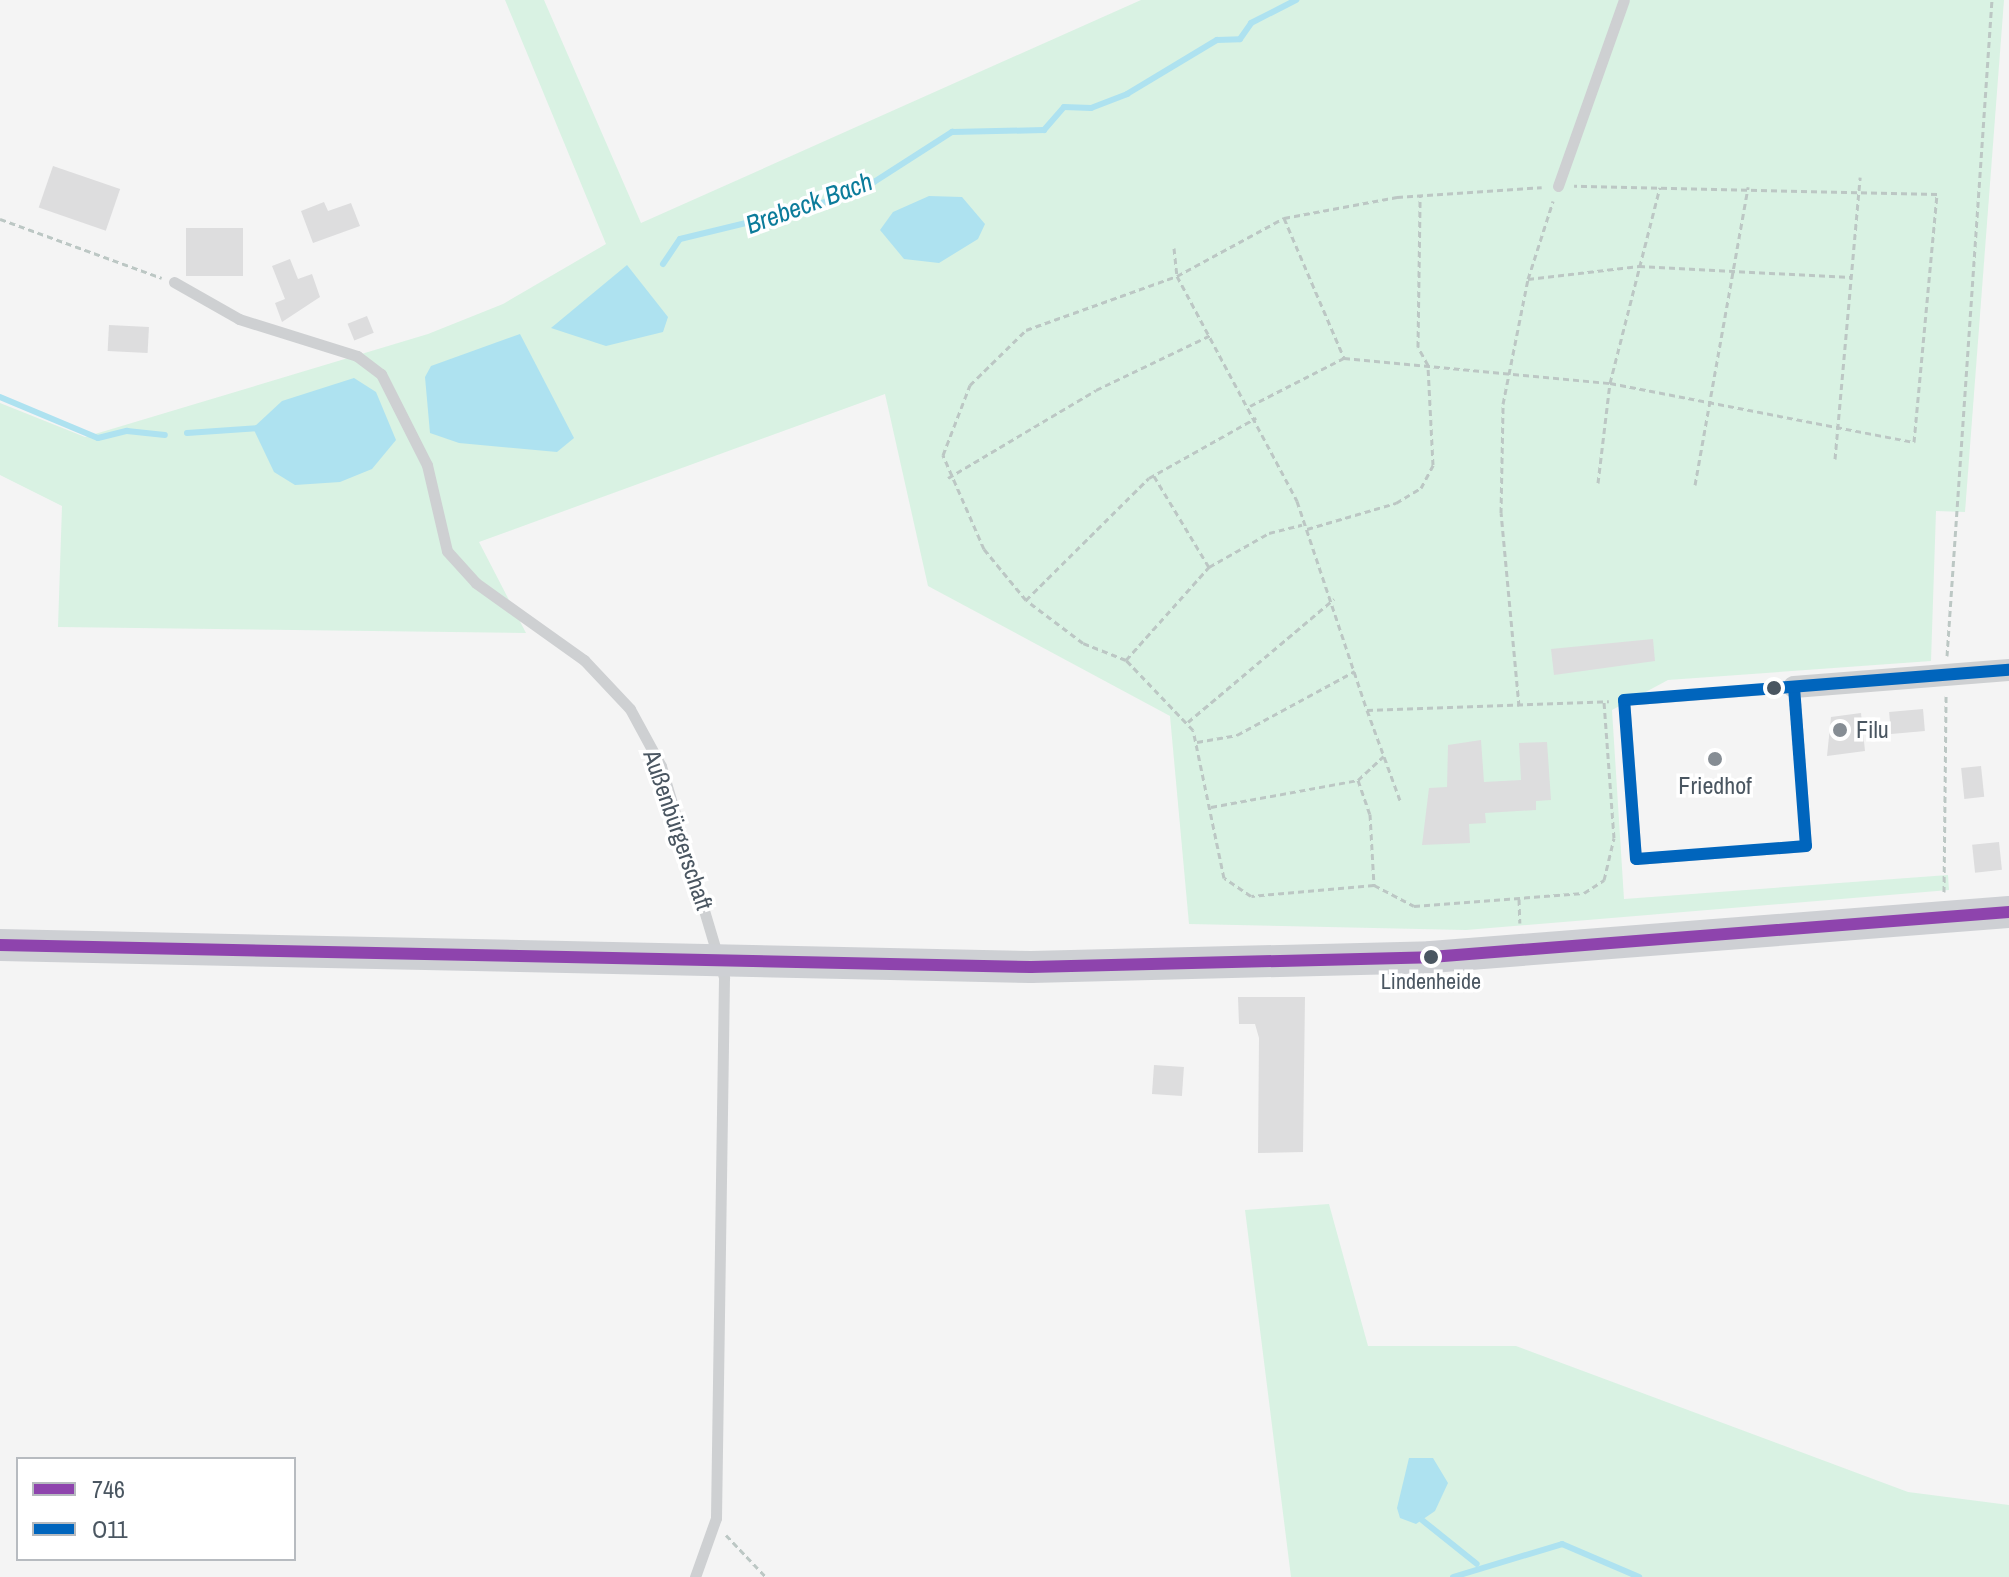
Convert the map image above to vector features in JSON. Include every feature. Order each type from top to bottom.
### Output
[{"type":"main road","points":[[0,945],[1031,967],[1431,957],[2009,912]]},
{"type":"street","points":[[1794,687],[2009,670]]},
{"type":"lane","points":[[1558,186],[1624,0]]},
{"type":"lane","name":"Außenbürgerschaft","points":[[174,282],[239,319],[357,356],[381,374],[427,465],[447,551],[476,583],[584,660],[630,709],[661,766],[721,962],[716,1518],[695,1577]]},
{"type":"lane","points":[[1794,687],[1806,846],[1636,859],[1624,700],[1794,687]]},
{"type":"path","points":[[1957,897],[1944,898],[1946,673],[1992,0]]},
{"type":"path","points":[[1835,459],[1860,177]]},
{"type":"path","points":[[1519,707],[1501,513],[1508,374],[1528,279],[1558,186]]},
{"type":"path","points":[[1250,406],[1344,358],[1610,383],[1838,423],[1914,442],[1937,194],[1859,188],[1558,186],[1420,195],[1284,218],[1177,276],[1026,330],[984,364],[950,433],[943,455],[948,478],[984,549],[1026,600],[1083,643],[1126,660],[1188,722],[1197,742],[1224,878],[1234,889],[1251,896],[1374,885],[1414,906],[1584,893],[1604,880],[1614,859],[1604,701]]},
{"type":"path","points":[[1598,483],[1610,383],[1660,187]]},
{"type":"path","points":[[1695,485],[1705,402],[1748,187]]},
{"type":"path","points":[[1306,530],[1421,488],[1433,465],[1428,365],[1418,347],[1420,195]]},
{"type":"path","points":[[1284,218],[1344,358]]},
{"type":"path","points":[[0,219],[174,282]]},
{"type":"path","points":[[1174,248],[1177,276],[1250,406],[1304,524],[1334,599],[1367,710],[1400,800]]},
{"type":"path","points":[[1528,279],[1639,266],[1732,266],[1851,277]]},
{"type":"path","points":[[948,478],[1096,390],[1211,335]]},
{"type":"path","points":[[1026,600],[1154,476],[1256,418]]},
{"type":"path","points":[[1154,476],[1209,567]]},
{"type":"path","points":[[1126,660],[1209,567],[1269,533],[1304,524]]},
{"type":"path","points":[[1188,722],[1334,599]]},
{"type":"path","points":[[1197,742],[1237,735],[1355,671]]},
{"type":"path","points":[[1367,710],[1519,707],[1624,700]]},
{"type":"path","points":[[1211,807],[1358,780],[1384,756]]},
{"type":"path","points":[[1358,780],[1370,814],[1374,885]]},
{"type":"path","points":[[1519,899],[1521,932]]},
{"type":"path","points":[[716,1518],[740,1558],[766,1577]]},
{"type":"green space","points":[[505,0],[544,0],[641,223],[1141,0],[2004,0],[1965,512],[1936,511],[1931,661],[1668,680],[1612,710],[1624,899],[1948,875],[1949,890],[1466,930],[1189,924],[1170,716],[928,586],[885,394],[479,542],[526,633],[58,627],[62,506],[0,475],[0,403],[85,437],[428,334],[503,304],[606,244]]},
{"type":"green space","points":[[1329,1204],[1368,1346],[1516,1346],[1908,1492],[2009,1505],[2009,1577],[1291,1577],[1245,1210]]},
{"type":"water","points":[[929,196],[962,197],[985,224],[978,239],[939,263],[904,259],[880,230],[893,212]]},
{"type":"water","points":[[627,265],[668,317],[663,332],[606,346],[551,328]]},
{"type":"water","points":[[520,334],[574,438],[557,452],[459,443],[430,433],[425,377],[431,366]]},
{"type":"water","points":[[354,378],[376,392],[396,440],[372,469],[340,482],[295,485],[274,472],[253,428],[282,401]]},
{"type":"water","points":[[1409,1458],[1433,1458],[1448,1483],[1435,1511],[1416,1524],[1400,1518],[1397,1508]]},
{"type":"building","points":[[53,166],[120,189],[106,231],[39,208]]},
{"type":"building","points":[[324,202],[328,211],[351,203],[360,226],[313,243],[301,211]]},
{"type":"building","points":[[186,228],[243,228],[243,276],[186,276]]},
{"type":"building","points":[[290,259],[298,279],[312,274],[320,297],[282,322],[275,303],[285,299],[272,266]]},
{"type":"building","points":[[367,316],[374,333],[354,341],[348,324]]},
{"type":"building","points":[[109,325],[149,327],[148,353],[108,351]]},
{"type":"building","points":[[1653,639],[1655,661],[1554,675],[1551,649]]},
{"type":"building","points":[[1923,709],[1925,731],[1891,734],[1889,712]]},
{"type":"building","points":[[1861,713],[1865,751],[1827,756],[1831,717]]},
{"type":"building","points":[[1481,740],[1484,782],[1521,780],[1519,743],[1547,742],[1551,800],[1536,801],[1536,810],[1485,813],[1486,823],[1469,824],[1470,843],[1422,845],[1429,788],[1447,787],[1448,745]]},
{"type":"building","points":[[1981,766],[1984,797],[1964,799],[1961,768]]},
{"type":"building","points":[[1999,842],[2002,870],[1975,873],[1972,845]]},
{"type":"building","points":[[1238,997],[1305,997],[1303,1152],[1258,1153],[1259,1038],[1255,1024],[1239,1024]]},
{"type":"building","points":[[1154,1065],[1184,1067],[1182,1096],[1152,1094]]},
{"type":"waterway","name":"Brebeck Bach","points":[[663,264],[680,239],[812,207],[874,182],[952,132],[1044,130],[1064,107],[1091,108],[1127,94],[1217,40],[1240,39],[1251,23],[1296,0]]},
{"type":"waterway","name":"Brebeck Bach","points":[[0,397],[98,438],[127,431],[165,435]]},
{"type":"waterway","name":"Brebeck Bach","points":[[187,433],[258,428]]},
{"type":"waterway","points":[[1422,1520],[1477,1564]]},
{"type":"waterway","points":[[1453,1577],[1562,1544],[1639,1577]]},
{"type":"transit line","name":"O11","points":[[1794,687],[1806,846],[1636,859],[1624,700],[2009,670]]},
{"type":"transit line","name":"746","points":[[0,945],[1031,967],[1431,957],[2009,912]]},
{"type":"place","name":"Filu","points":[[1840,730]]},
{"type":"place","name":"Friedhof","points":[[1715,759]]},
{"type":"place","name":"Lindenheide","points":[[1431,957]]}]
